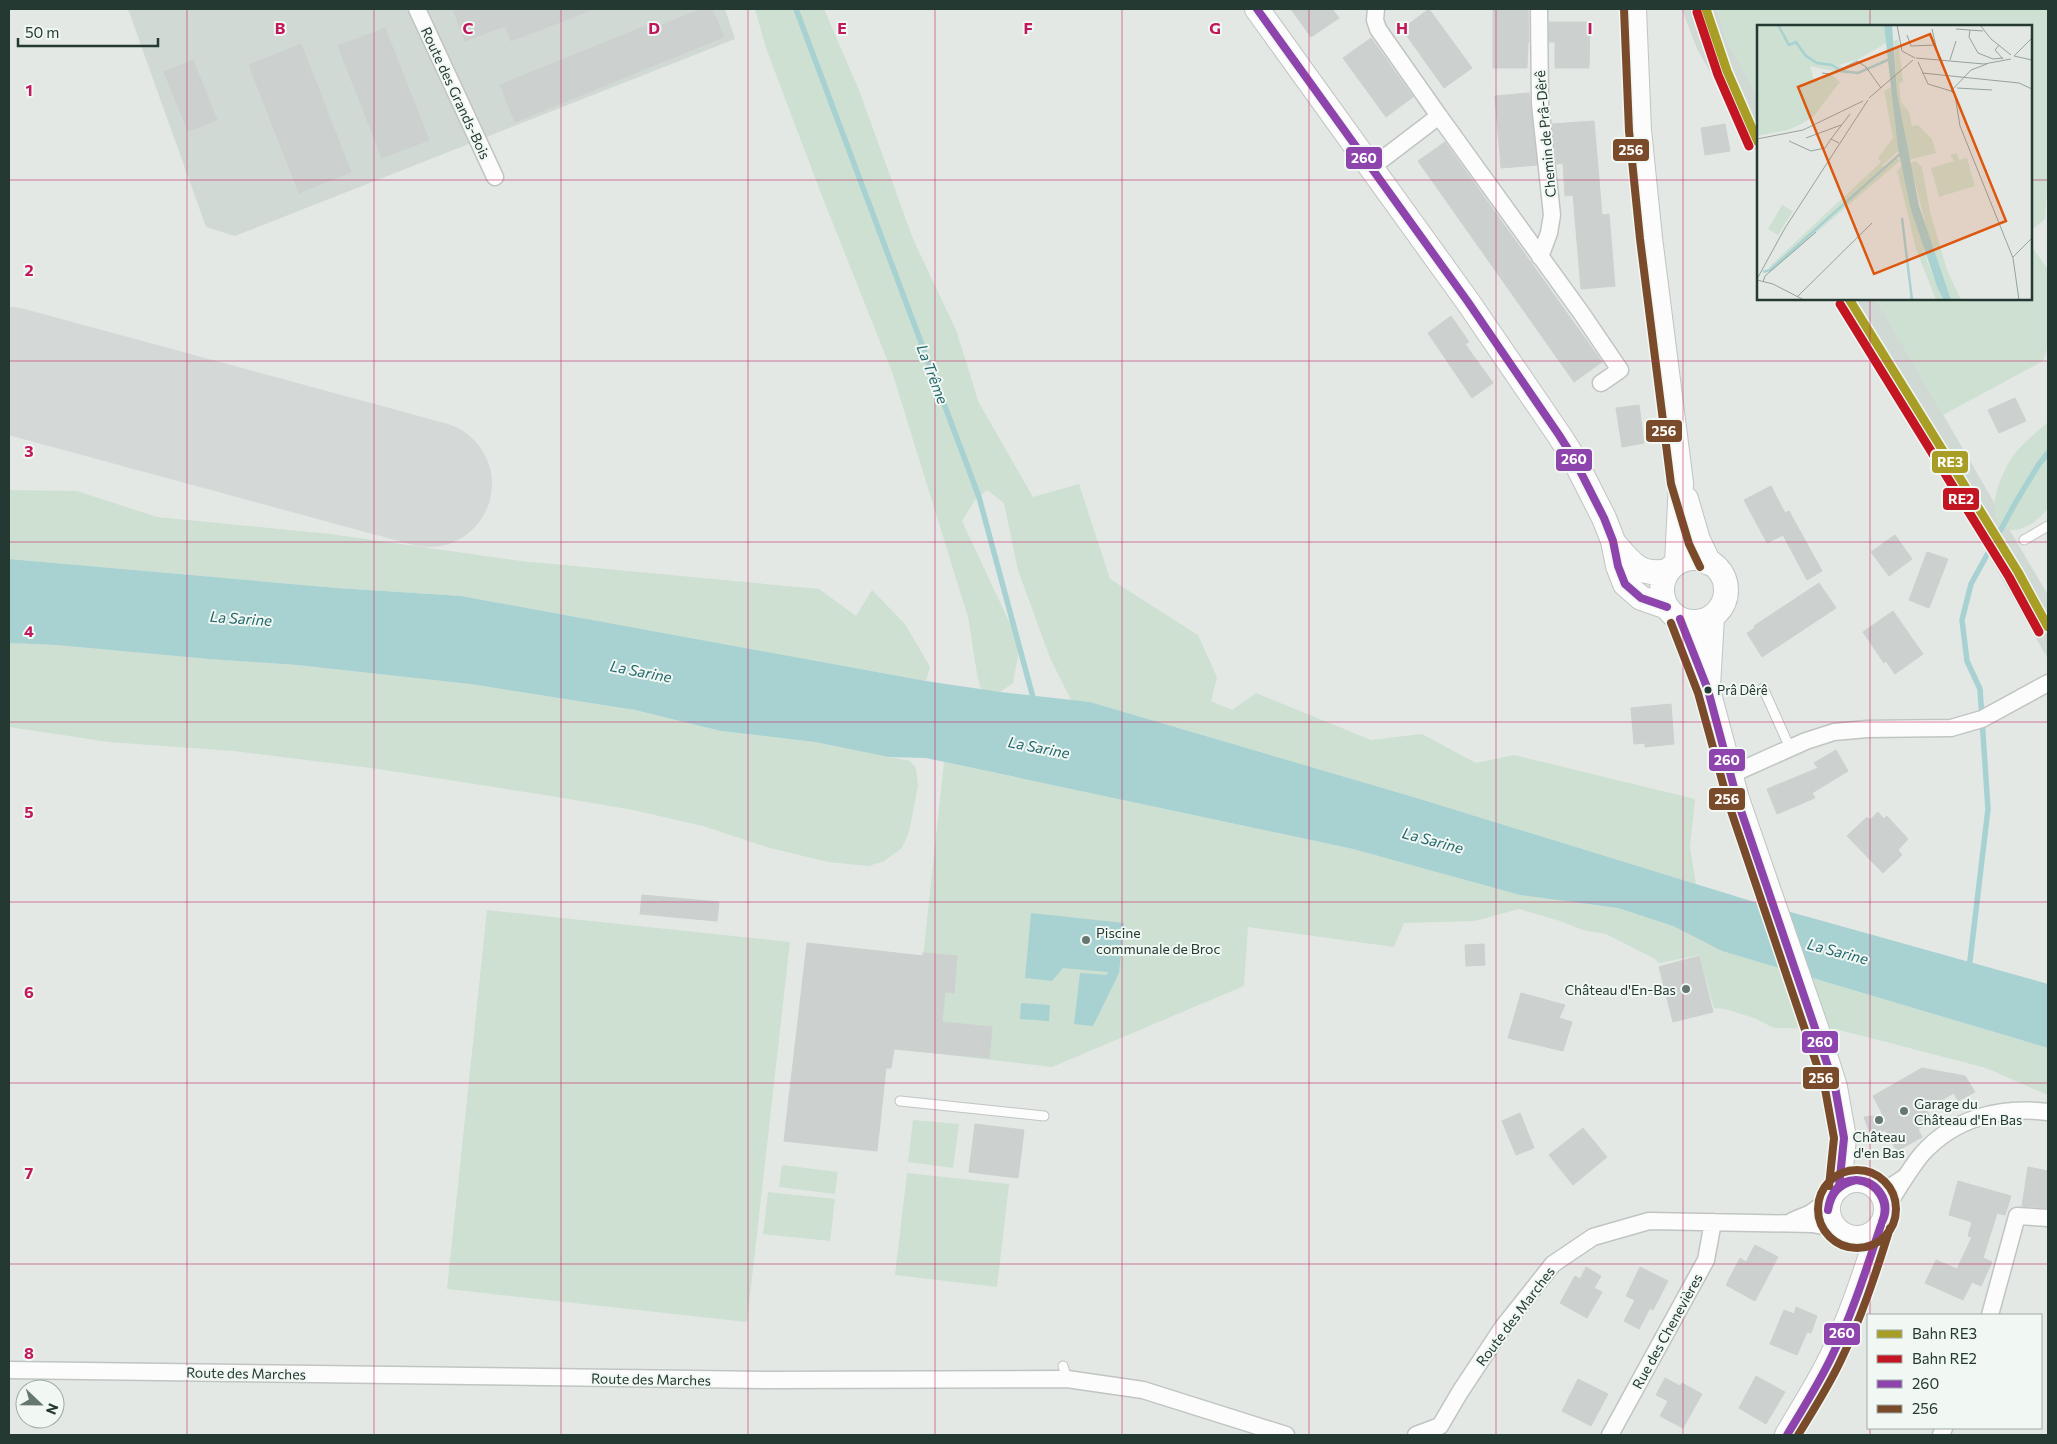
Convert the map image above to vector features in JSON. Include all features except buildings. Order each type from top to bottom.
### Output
[{"type":"main road","points":[[1257,9],[1468,302],[1559,434],[1597,503],[1613,541],[1618,566],[1625,584],[1641,598],[1689,622],[1699,622],[1712,617],[1723,602],[1726,588],[1721,573],[1709,562],[1698,540],[1681,484],[1650,238],[1639,130],[1634,9]]},
{"type":"main road","points":[[1681,484],[1672,567],[1662,590],[1708,690],[1730,775],[1835,1087],[1843,1127],[1844,1151],[1829,1215],[1854,1249],[1857,1272],[1850,1315]]},
{"type":"main road","points":[[1613,541],[1638,568],[1657,573],[1695,558],[1709,562]]},
{"type":"main road","points":[[1708,690],[1712,617]]},
{"type":"main road","points":[[1793,1434],[1831,1360],[1866,1276],[1878,1202],[1862,1172],[1843,1127]]},
{"type":"main road","points":[[1834,1193],[1852,1180],[1878,1202]]},
{"type":"main road","points":[[1843,1233],[1861,1237],[1868,1235],[1878,1202]]},
{"type":"street","name":"Route des Grands-Bois","points":[[417,9],[495,177]]},
{"type":"street","points":[[1376,9],[1375,20],[1378,29],[1620,370],[1602,383]]},
{"type":"street","name":"Chemin de Prâ-Dêrê","points":[[1539,9],[1540,104],[1552,215],[1549,233],[1540,257]]},
{"type":"street","points":[[1372,167],[1439,116]]},
{"type":"street","points":[[1730,775],[1822,735],[1847,730],[1951,728],[1982,719],[2048,683]]},
{"type":"street","points":[[1878,1202],[1890,1187],[1906,1177],[1921,1155],[1932,1144],[1965,1122],[2000,1111],[2048,1112]]},
{"type":"street","name":"Route des Marches","points":[[1788,1223],[1811,1214],[1834,1193]]},
{"type":"street","points":[[1990,1314],[2017,1216],[2048,1218]]},
{"type":"street","name":"Route des Marches","points":[[1416,1435],[1441,1430],[1460,1392],[1503,1327],[1553,1264],[1593,1237],[1649,1221],[1813,1224],[1843,1233]]},
{"type":"street","name":"Rue des Chenevières","points":[[1610,1435],[1706,1260],[1713,1222]]},
{"type":"street","name":"Route des Marches","points":[[9,1370],[768,1380],[1065,1372],[1144,1390],[1286,1435]]},
{"type":"lane","points":[[2024,540],[2048,526]]},
{"type":"lane","points":[[1762,688],[1790,748]]},
{"type":"lane","points":[[900,1101],[1044,1116]]},
{"type":"shaded area","points":[[128,9],[725,9],[735,39],[235,236],[206,227]]},
{"type":"shaded area","points":[[1682,9],[1717,9],[1727,41],[1757,94],[1757,153],[1697,49]]},
{"type":"shaded area","points":[[1842,300],[1877,300],[1995,504],[1995,514],[1999,522],[2009,529],[2048,595],[2048,659]]},
{"type":"green space","points":[[755,9],[824,9],[859,90],[913,239],[956,330],[979,403],[1033,497],[1079,484],[1110,579],[1198,635],[1217,677],[1211,701],[1232,710],[1256,693],[1371,740],[1422,734],[1476,763],[1514,755],[1695,799],[1690,847],[1696,884],[1420,799],[1090,702],[1071,700],[1050,658],[1018,570],[1004,503],[987,490],[975,500],[962,521],[1020,645],[1013,683],[1000,692],[981,690],[968,617],[892,372],[820,191],[766,48]]},
{"type":"green space","points":[[1717,9],[2048,9],[2048,194],[2045,219],[2032,229],[2032,25],[1757,25],[1757,94],[1727,41]]},
{"type":"green space","points":[[2032,247],[2048,269],[2048,346],[2043,361],[1943,415],[1877,300],[2032,300]]},
{"type":"green space","points":[[2048,422],[2048,508],[2036,520],[2020,529],[2012,530],[2005,528],[1999,523],[1994,507],[2000,481],[2011,458]]},
{"type":"green space","points":[[9,490],[77,491],[157,517],[330,534],[521,561],[819,589],[856,616],[872,590],[905,624],[930,667],[926,681],[461,596],[337,588],[9,559]]},
{"type":"green space","points":[[9,643],[56,645],[297,665],[470,684],[635,710],[721,731],[815,742],[910,761],[916,768],[918,786],[909,832],[902,848],[884,861],[869,866],[828,862],[766,847],[703,826],[633,810],[551,796],[371,768],[233,751],[109,742],[9,727]]},
{"type":"green space","points":[[944,762],[1353,849],[1520,895],[1618,908],[1673,926],[1722,951],[2048,1048],[2048,1095],[1986,1068],[1894,1044],[1835,1029],[1774,1028],[1754,1018],[1725,1009],[1714,1008],[1699,955],[1659,963],[1655,959],[1606,934],[1583,930],[1519,909],[1475,921],[1404,923],[1394,947],[1248,927],[1244,986],[1052,1067],[913,1051]]},
{"type":"green space","points":[[487,910],[790,942],[747,1322],[447,1289]]},
{"type":"green space","points":[[913,1120],[959,1124],[953,1168],[908,1162]]},
{"type":"green space","points":[[782,1165],[838,1172],[835,1194],[779,1187]]},
{"type":"green space","points":[[907,1173],[1009,1184],[997,1287],[895,1275]]},
{"type":"green space","points":[[768,1192],[835,1199],[830,1241],[763,1234]]},
{"type":"water","name":"La Sarine","points":[[9,559],[337,588],[461,596],[926,681],[1000,692],[1090,702],[1420,799],[1751,901],[2048,984],[2048,1048],[1722,951],[1673,926],[1618,908],[1520,895],[1353,849],[926,758],[889,757],[815,742],[721,731],[635,710],[470,684],[297,665],[56,645],[9,643]]},
{"type":"water","points":[[1031,913],[1124,923],[1119,973],[1093,1026],[1074,1024],[1080,973],[1107,975],[1108,972],[1063,968],[1052,981],[1025,978]]},
{"type":"water","points":[[1021,1003],[1050,1005],[1049,1021],[1020,1019]]},
{"type":"waterway","name":"La Trême","points":[[796,9],[979,497],[1034,701]]},
{"type":"waterway","points":[[1969,969],[1988,809],[1980,689],[1967,661],[1962,620],[1971,584],[2017,500],[2048,453]]},
{"type":"runway","points":[[9,370],[429,484]]},
{"type":"rail line","name":"RE3","points":[[1706,9],[1727,71],[1757,140]]},
{"type":"rail line","name":"RE2","points":[[1697,12],[1718,75],[1749,146]]},
{"type":"rail line","name":"RE3","points":[[1850,300],[2018,572],[2048,627]]},
{"type":"rail line","name":"RE2","points":[[1840,304],[2009,577],[2039,632]]},
{"type":"transit line","name":"260","points":[[1257,9],[1468,302],[1559,435],[1573,457],[1604,518],[1613,541],[1618,566],[1625,584],[1641,598],[1667,607]]},
{"type":"transit line","name":"256","points":[[1624,9],[1629,131],[1640,239],[1671,484],[1689,544],[1700,567]]},
{"type":"transit line","name":"260","points":[[1680,619],[1708,690],[1737,799],[1835,1087],[1844,1138],[1839,1187]]},
{"type":"transit line","name":"256","points":[[1671,623],[1698,693],[1728,802],[1825,1089],[1834,1138],[1829,1186]]},
{"type":"transit line","name":"256","points":[[1857,1170],[1872,1173],[1884,1182],[1893,1194],[1896,1209],[1893,1224],[1884,1236],[1872,1245],[1857,1248],[1842,1245],[1830,1236],[1821,1224],[1818,1209],[1821,1194],[1830,1182],[1842,1173],[1857,1170]]},
{"type":"transit line","name":"260","points":[[1828,1210],[1836,1189],[1844,1182],[1856,1180]]},
{"type":"transit line","name":"260","points":[[1828,1210],[1831,1199],[1837,1190],[1845,1184],[1856,1180]]},
{"type":"transit line","name":"260","points":[[1856,1180],[1870,1185],[1880,1195],[1884,1208],[1882,1222]]},
{"type":"transit line","name":"260","points":[[1856,1180],[1871,1184],[1881,1194],[1885,1207],[1882,1222]]},
{"type":"transit line","name":"260","points":[[1787,1435],[1821,1378],[1839,1342],[1881,1225]]},
{"type":"transit line","name":"256","points":[[1798,1435],[1848,1346],[1868,1296],[1890,1228]]},
{"type":"place","name":"Prâ Dêrê","points":[[1708,690]]},
{"type":"place","name":"Piscine communale de Broc","points":[[1086,940]]},
{"type":"place","name":"Château d'En-Bas","points":[[1686,989]]},
{"type":"place","name":"Garage du Château d'En Bas","points":[[1904,1111]]},
{"type":"place","name":"Château d'en Bas","points":[[1879,1120]]}]
